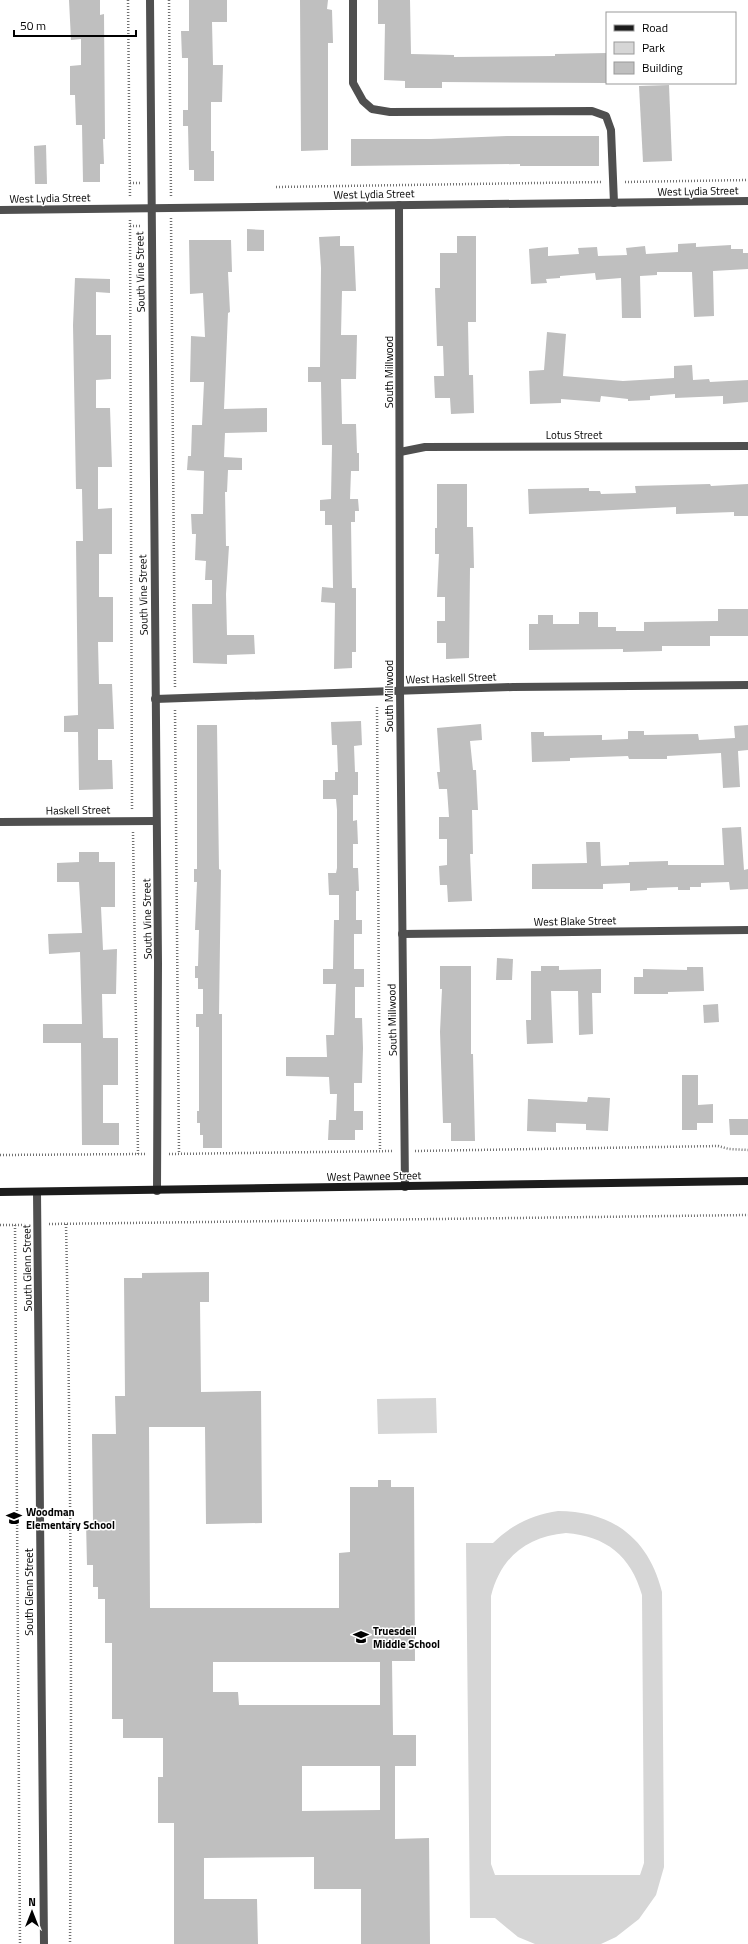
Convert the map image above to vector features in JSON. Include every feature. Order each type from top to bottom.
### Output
[{"type":"main road","name":"West Pawnee Street","points":[[0,1192],[157,1191],[748,1181]]},
{"type":"street","name":"South Vine Street","points":[[150,0],[157,1191]]},
{"type":"street","points":[[353,0],[353,84],[363,101],[372,109],[390,112],[592,111],[606,116],[611,130],[614,203]]},
{"type":"street","name":"West Lydia Street","points":[[0,210],[748,201]]},
{"type":"street","name":"South Millwood","points":[[399,205],[400,691],[405,1187]]},
{"type":"street","name":"Lotus Street","points":[[400,452],[425,447],[748,446]]},
{"type":"street","name":"West Haskell Street","points":[[155,698],[513,687],[748,685]]},
{"type":"street","name":"Haskell Street","points":[[0,822],[156,821]]},
{"type":"street","name":"West Blake Street","points":[[402,934],[748,930]]},
{"type":"street","name":"South Glenn Street","points":[[37,1192],[44,1944]]},
{"type":"path","points":[[128,0],[132,821],[138,1154]]},
{"type":"path","points":[[169,0],[179,1154]]},
{"type":"path","points":[[276,187],[748,180]]},
{"type":"path","points":[[376,707],[380,1151]]},
{"type":"path","points":[[0,1155],[179,1154],[718,1146],[729,1149],[748,1150]]},
{"type":"path","points":[[0,1225],[748,1215]]},
{"type":"path","points":[[66,1224],[69,1361],[72,1710],[70,1944]]},
{"type":"path","points":[[14,1225],[20,1944]]},
{"type":"green space","points":[[436,1398],[437,1433],[378,1434],[377,1399]]},
{"type":"green space","points":[[558,1511],[578,1512],[596,1516],[612,1523],[626,1532],[638,1543],[648,1557],[656,1573],[662,1592],[664,1867],[656,1895],[639,1919],[616,1937],[601,1944],[535,1944],[518,1937],[495,1918],[470,1918],[466,1543],[493,1543],[507,1531],[522,1522]],"holes":[[[566,1533],[593,1538],[615,1550],[631,1569],[642,1595],[644,1863],[640,1875],[495,1875],[491,1864],[491,1596],[495,1582],[501,1570],[517,1551],[527,1544],[552,1535]]]},
{"type":"building","points":[[69,0],[100,0],[100,15],[104,14],[105,139],[103,139],[104,164],[100,164],[100,182],[83,182],[82,125],[76,125],[75,95],[70,95],[70,66],[81,65],[81,39],[71,40]]},
{"type":"building","points":[[189,0],[227,0],[227,22],[212,22],[213,65],[223,65],[222,102],[211,102],[211,151],[214,151],[214,181],[194,181],[194,170],[189,170],[188,126],[183,126],[183,110],[188,110],[188,58],[182,58],[181,31],[189,31]]},
{"type":"building","points":[[300,0],[328,0],[327,9],[332,10],[333,43],[328,43],[328,150],[301,151]]},
{"type":"building","points":[[378,0],[410,0],[411,54],[454,55],[454,57],[555,56],[555,54],[606,53],[606,83],[442,82],[442,88],[405,88],[405,81],[384,80],[385,24],[378,24]]},
{"type":"building","points":[[669,85],[672,161],[643,162],[639,86]]},
{"type":"building","points":[[507,136],[599,136],[599,166],[520,166],[520,164],[351,166],[351,139],[431,139]]},
{"type":"building","points":[[46,145],[47,184],[35,184],[34,146]]},
{"type":"building","points":[[247,229],[264,230],[264,251],[247,251]]},
{"type":"building","points":[[340,236],[340,246],[354,246],[356,291],[342,291],[341,335],[357,335],[356,379],[341,379],[342,424],[356,424],[359,471],[351,471],[350,499],[358,499],[359,511],[355,511],[355,522],[351,522],[352,588],[356,588],[356,652],[352,652],[352,668],[334,669],[335,603],[321,602],[322,587],[333,588],[332,525],[325,525],[325,511],[320,511],[320,500],[331,499],[332,445],[322,445],[321,382],[308,382],[308,367],[320,367],[321,268],[319,237]]},
{"type":"building","points":[[457,236],[476,236],[476,322],[468,322],[469,375],[473,375],[474,413],[451,414],[450,398],[435,398],[434,376],[444,376],[443,346],[437,346],[435,288],[440,288],[440,253],[457,253]]},
{"type":"building","points":[[189,240],[231,240],[232,272],[228,272],[230,312],[228,313],[224,409],[267,408],[267,432],[225,433],[224,457],[242,458],[242,470],[228,470],[227,492],[225,492],[226,546],[229,546],[226,594],[227,635],[254,635],[255,654],[227,655],[227,664],[193,663],[192,604],[212,604],[212,580],[205,580],[206,561],[195,560],[196,534],[192,534],[191,514],[203,514],[204,471],[187,470],[188,456],[191,456],[192,425],[202,425],[204,382],[190,382],[191,336],[205,337],[203,293],[190,294]]},
{"type":"building","points":[[696,243],[696,247],[731,245],[731,249],[743,249],[743,253],[748,253],[748,269],[713,271],[714,316],[694,317],[692,272],[657,272],[657,275],[640,276],[641,318],[622,318],[621,278],[596,280],[595,273],[560,276],[560,278],[546,279],[547,283],[531,284],[529,249],[548,247],[548,256],[579,254],[578,248],[597,247],[598,256],[627,255],[626,248],[645,246],[646,254],[678,252],[678,244]]},
{"type":"building","points":[[75,278],[110,279],[110,293],[96,292],[96,335],[111,335],[111,379],[96,380],[96,408],[110,408],[112,467],[98,467],[98,509],[112,508],[112,554],[99,554],[99,597],[113,597],[113,642],[98,642],[99,684],[112,684],[114,729],[98,729],[98,760],[112,760],[113,789],[79,790],[78,732],[64,732],[64,716],[78,715],[76,541],[83,541],[82,489],[76,489],[73,325]]},
{"type":"building","points":[[547,332],[566,334],[563,376],[623,381],[674,378],[674,366],[692,365],[693,380],[709,379],[710,382],[748,380],[748,402],[723,404],[723,396],[675,398],[675,394],[650,396],[650,400],[628,401],[628,399],[601,396],[600,402],[561,399],[561,403],[530,404],[529,371],[544,370]]},
{"type":"building","points":[[437,484],[467,484],[467,527],[473,527],[474,568],[470,568],[469,658],[446,659],[446,643],[437,643],[437,621],[445,621],[445,597],[437,597],[439,554],[435,554],[435,528],[437,528]]},
{"type":"building","points":[[710,484],[711,486],[748,484],[748,516],[734,516],[734,512],[676,514],[676,507],[529,514],[528,489],[589,488],[589,491],[600,491],[601,494],[636,493],[635,486]]},
{"type":"building","points":[[718,609],[748,609],[748,636],[710,636],[710,646],[662,646],[662,651],[623,652],[623,649],[529,650],[529,624],[538,624],[538,615],[553,615],[553,624],[579,624],[579,612],[598,612],[598,627],[616,627],[616,631],[644,631],[644,622],[718,621]]},
{"type":"building","points":[[361,721],[362,745],[354,746],[355,772],[358,772],[358,795],[353,795],[353,821],[357,820],[358,844],[353,844],[353,868],[358,868],[359,891],[356,891],[356,920],[362,920],[362,934],[354,934],[354,969],[364,969],[364,987],[355,987],[355,1018],[362,1018],[363,1048],[362,1083],[354,1083],[354,1111],[363,1111],[363,1130],[355,1130],[355,1140],[328,1140],[329,1120],[336,1120],[337,1094],[330,1094],[329,1077],[286,1076],[286,1057],[327,1057],[326,1035],[334,1035],[336,984],[323,984],[323,969],[333,969],[334,920],[339,920],[339,895],[329,895],[328,873],[336,873],[337,868],[337,810],[336,799],[323,799],[323,780],[335,780],[335,772],[338,772],[337,745],[332,745],[331,722]]},
{"type":"building","points":[[481,724],[482,740],[470,741],[473,770],[476,770],[478,810],[472,810],[473,854],[470,854],[472,901],[448,902],[447,885],[440,885],[439,866],[447,865],[447,839],[439,839],[439,817],[449,817],[447,789],[439,789],[437,772],[440,772],[437,728]]},
{"type":"building","points":[[197,725],[217,725],[219,869],[221,870],[219,1014],[222,1014],[222,1148],[203,1148],[203,1135],[200,1135],[200,1123],[197,1123],[197,1111],[199,1111],[199,1027],[196,1027],[196,1014],[203,1014],[203,989],[198,989],[198,978],[195,978],[195,966],[198,966],[199,930],[195,930],[197,882],[194,882],[194,869],[197,869]]},
{"type":"building","points":[[748,725],[748,750],[738,751],[740,787],[723,788],[721,753],[667,756],[667,759],[629,759],[628,756],[570,758],[570,761],[532,762],[531,732],[544,732],[544,736],[602,735],[602,740],[628,739],[628,731],[644,731],[644,735],[698,734],[699,740],[735,738],[734,726]]},
{"type":"building","points":[[741,827],[744,870],[748,869],[748,889],[730,890],[729,882],[701,883],[701,887],[690,887],[690,890],[678,890],[678,887],[647,888],[647,890],[630,891],[630,883],[603,884],[603,889],[532,889],[532,864],[587,863],[586,842],[600,842],[601,866],[629,865],[629,862],[668,861],[668,865],[724,865],[722,828]]},
{"type":"building","points":[[79,852],[99,852],[99,862],[115,862],[115,907],[101,907],[103,950],[117,949],[116,994],[102,994],[103,1038],[118,1038],[118,1085],[103,1085],[103,1123],[119,1123],[119,1145],[82,1145],[81,1043],[43,1043],[43,1024],[82,1024],[80,952],[49,954],[48,934],[82,933],[79,882],[57,882],[57,863],[79,862]]},
{"type":"building","points":[[497,958],[513,959],[512,980],[496,980]]},
{"type":"building","points":[[440,966],[471,966],[471,1054],[473,1054],[475,1141],[451,1141],[451,1123],[443,1123],[440,1032],[442,989],[440,989]]},
{"type":"building","points":[[541,966],[559,966],[559,970],[601,969],[601,993],[592,993],[593,1034],[579,1035],[578,991],[551,991],[553,1043],[527,1044],[526,1020],[531,1020],[531,971],[541,971]]},
{"type":"building","points":[[687,967],[703,967],[704,991],[668,992],[668,994],[634,994],[634,977],[643,977],[643,969],[687,970]]},
{"type":"building","points":[[718,1004],[719,1022],[704,1023],[703,1005]]},
{"type":"building","points":[[682,1075],[698,1075],[698,1105],[713,1104],[713,1123],[697,1123],[697,1130],[682,1130]]},
{"type":"building","points":[[588,1097],[610,1098],[608,1131],[586,1130],[586,1124],[556,1123],[556,1132],[527,1131],[528,1099],[587,1102]]},
{"type":"building","points":[[729,1119],[748,1119],[748,1135],[730,1135]]},
{"type":"building","points":[[209,1272],[209,1302],[200,1302],[201,1392],[261,1391],[262,1523],[206,1524],[205,1427],[149,1427],[150,1608],[339,1608],[339,1553],[350,1552],[350,1487],[378,1487],[378,1480],[391,1480],[391,1487],[414,1487],[415,1661],[392,1661],[393,1735],[416,1735],[416,1766],[395,1766],[395,1839],[429,1838],[430,1944],[361,1944],[361,1889],[314,1889],[314,1857],[204,1858],[204,1899],[257,1899],[258,1944],[174,1944],[174,1823],[158,1823],[158,1777],[163,1777],[163,1738],[123,1738],[123,1719],[112,1719],[112,1643],[105,1643],[105,1599],[98,1599],[98,1587],[93,1587],[93,1565],[87,1565],[86,1522],[93,1522],[92,1434],[116,1434],[115,1396],[125,1396],[124,1278],[142,1278],[142,1273]],"holes":[[[213,1662],[380,1662],[380,1705],[239,1705],[238,1692],[213,1692]],[[302,1766],[380,1766],[380,1810],[302,1811]]]},
{"type":"place","name":"Woodman Elementary School","points":[[14,1518]]},
{"type":"place","name":"Truesdell Middle School","points":[[361,1637]]}]
